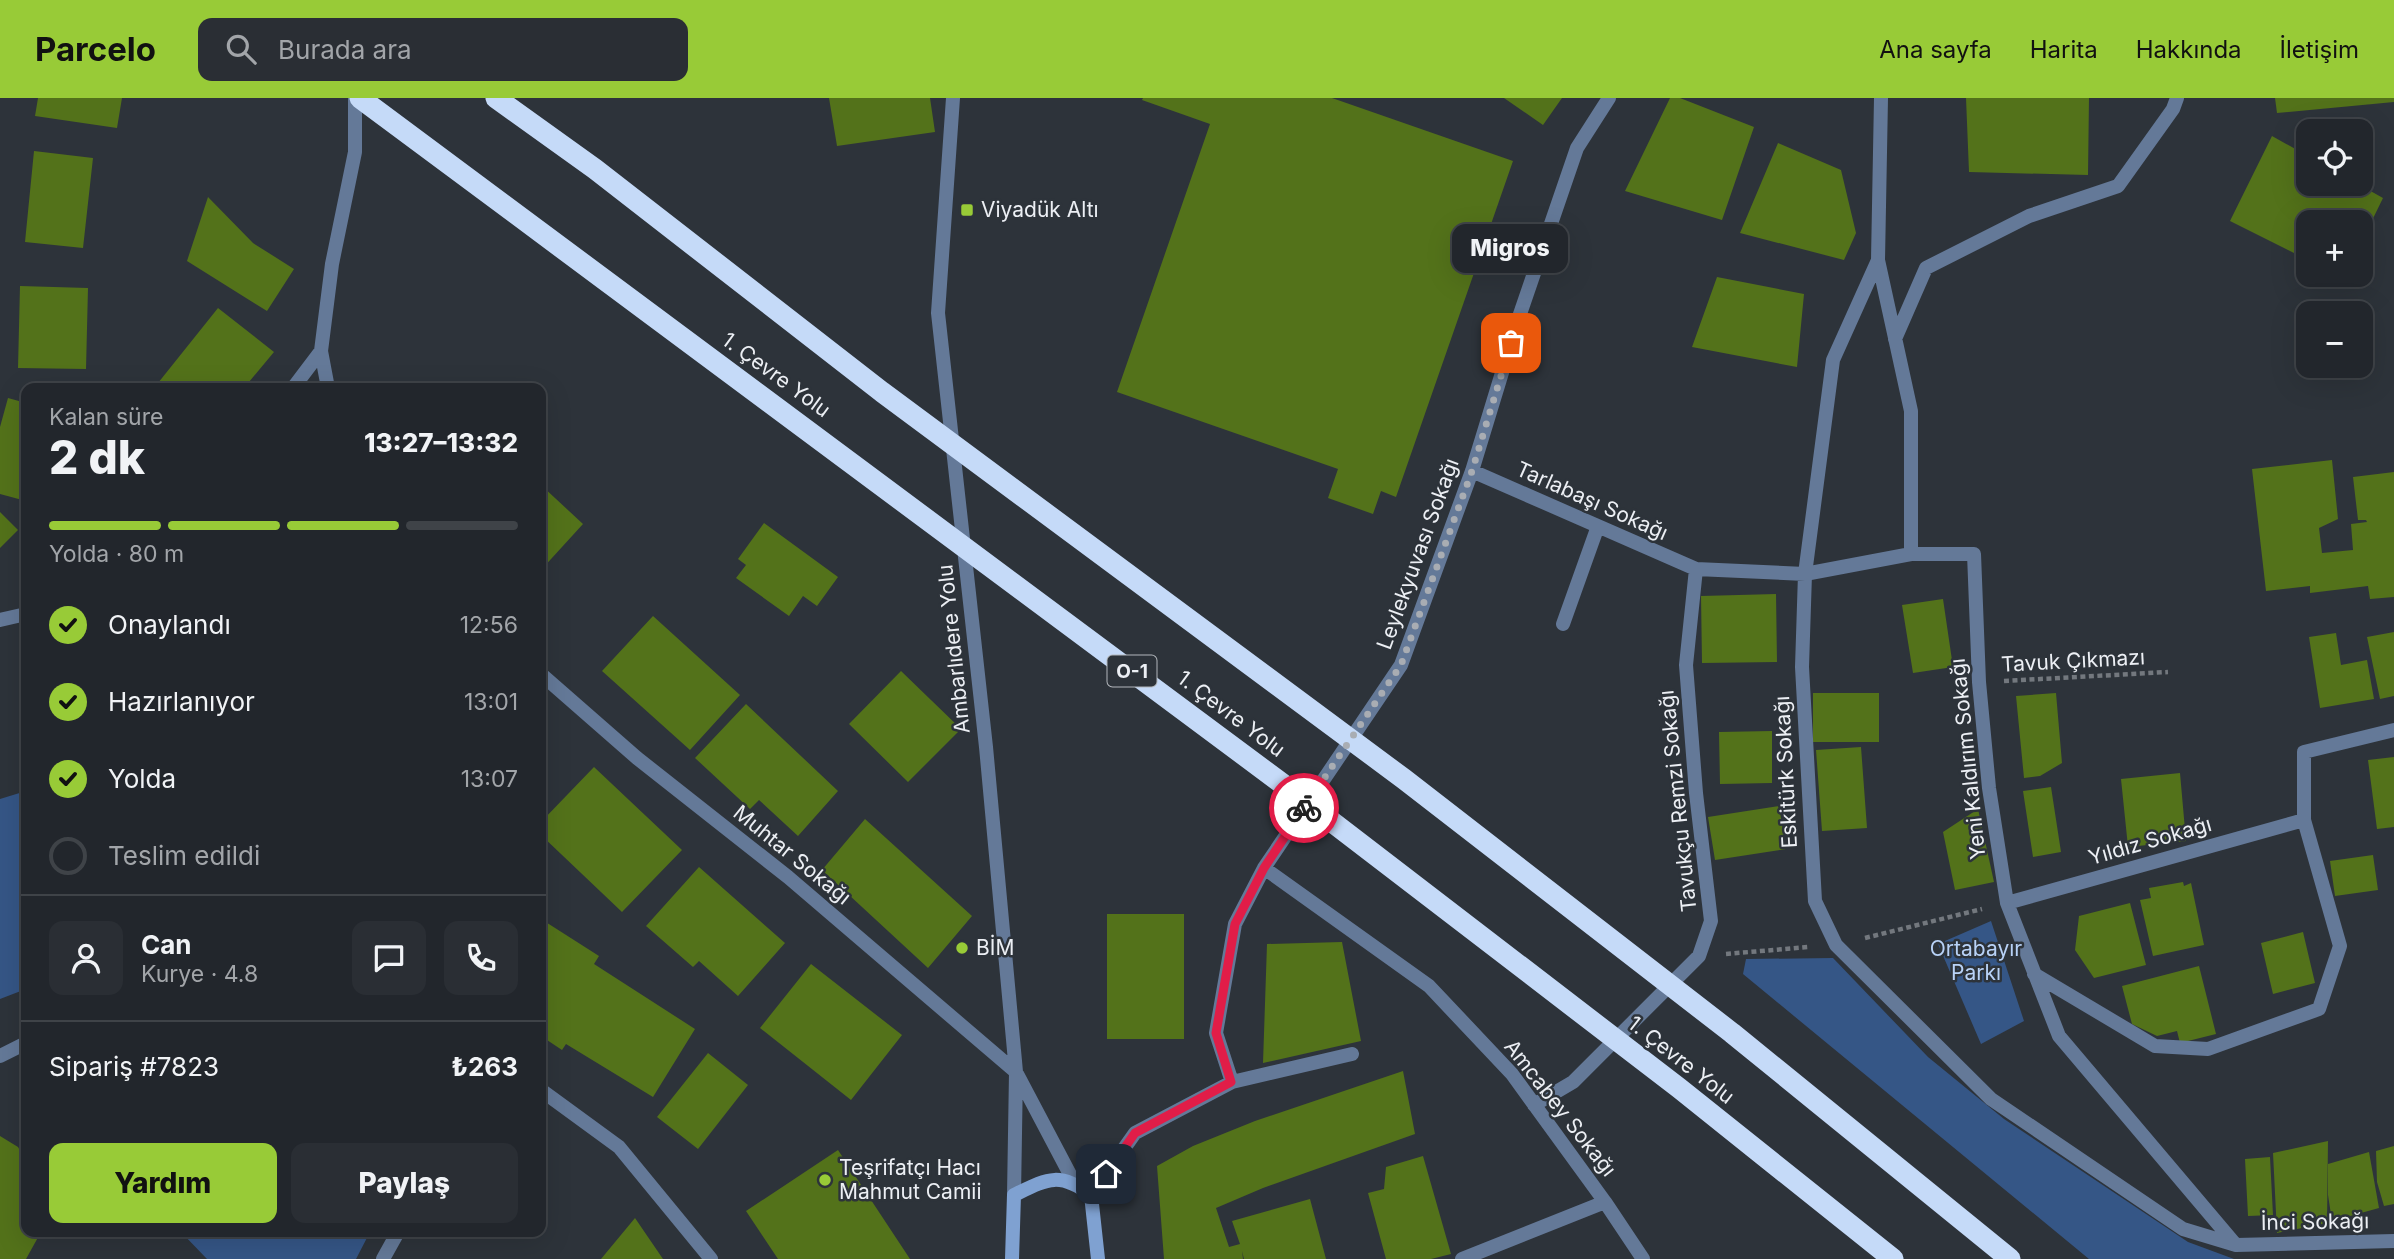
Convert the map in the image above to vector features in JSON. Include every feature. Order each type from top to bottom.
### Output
[{"type":"highway","name":"1. Çevre Yolu","points":[[360,98],[1284,785],[1668,1080],[1894,1259]]},
{"type":"highway","points":[[496,98],[595,169],[882,392],[1404,779],[1732,1033],[2010,1259]]},
{"type":"main road","points":[[1012,1259],[1014,1195],[1046,1179],[1074,1182],[1091,1195],[1098,1259]]},
{"type":"street","points":[[327,383],[321,351],[332,264],[355,152],[355,98]]},
{"type":"street","name":"Ambarlıdere Yolu","points":[[953,98],[939,313],[986,747],[1016,1072],[1014,1195]]},
{"type":"street","name":"Leylekyuvası Sokağı","points":[[1231,1082],[1216,1033],[1235,924],[1264,868],[1401,665],[1472,471],[1519,317],[1577,148],[1609,98]]},
{"type":"street","name":"Eskitürk Sokağı","points":[[1881,98],[1878,260],[1833,360],[1805,574],[1802,667],[1815,901],[1836,945],[1991,1099],[2183,1229],[2236,1245]]},
{"type":"street","points":[[1895,339],[1926,268],[2029,216],[2118,186],[2173,108],[2177,98]]},
{"type":"street","points":[[1696,569],[1805,574],[1911,554],[1911,411],[1878,260]]},
{"type":"street","points":[[297,383],[321,351]]},
{"type":"street","name":"Tarlabaşı Sokağı","points":[[1472,471],[1696,569]]},
{"type":"street","points":[[1563,624],[1598,526]]},
{"type":"street","name":"Yeni Kaldırım Sokağı","points":[[1911,554],[1974,554],[1979,682],[1989,788],[2007,903],[2059,1036],[2236,1245]]},
{"type":"street","name":"Tavukçu Remzi Sokağı","points":[[1534,1105],[1573,1082],[1699,956],[1711,921],[1696,793],[1686,665],[1696,569]]},
{"type":"street","points":[[0,620],[21,615]]},
{"type":"street","name":"Muhtar Sokağı","points":[[546,678],[636,758],[798,886],[1016,1072]]},
{"type":"street","points":[[2034,974],[2155,1046],[2208,1049],[2319,1009],[2340,946],[2304,820],[2304,752],[2394,730]]},
{"type":"street","name":"Yıldız Sokağı","points":[[2007,903],[2304,820]]},
{"type":"street","name":"Amcabey Sokağı","points":[[1264,868],[1429,986],[1512,1074],[1643,1259]]},
{"type":"street","points":[[0,1056],[21,1046]]},
{"type":"street","points":[[1091,1195],[1135,1133],[1231,1082],[1352,1054]]},
{"type":"street","points":[[1016,1072],[1074,1182]]},
{"type":"street","points":[[546,1094],[619,1147],[711,1259]]},
{"type":"street","points":[[1462,1259],[1605,1202]]},
{"type":"street","points":[[383,1259],[395,1237]]},
{"type":"street","name":"İnci Sokağı","points":[[2236,1245],[2394,1241]]},
{"type":"path","name":"Tavuk Çıkmazı","points":[[1979,682],[2168,672]]},
{"type":"green space","points":[[21,793],[21,991],[0,999],[0,799]]},
{"type":"green space","name":"Ortabayır Parkı","points":[[1991,921],[2024,1021],[1981,1044],[1938,944]]},
{"type":"green space","points":[[1833,958],[1928,1057],[2004,1119],[2188,1242],[2234,1259],[2089,1259],[1743,974],[1746,959]]},
{"type":"green space","points":[[186,1237],[367,1237],[356,1259],[207,1259]]},
{"type":"building","points":[[38,98],[122,98],[117,128],[35,116]]},
{"type":"building","points":[[829,98],[930,98],[935,132],[837,146]]},
{"type":"building","points":[[1332,98],[1513,161],[1396,497],[1381,491],[1373,514],[1328,498],[1338,469],[1117,392],[1210,124],[1142,100]]},
{"type":"building","points":[[1504,98],[1562,98],[1543,125]]},
{"type":"building","points":[[1670,98],[1680,98],[1754,127],[1722,220],[1625,191]]},
{"type":"building","points":[[1966,98],[2089,98],[2088,175],[1969,172]]},
{"type":"building","points":[[2275,98],[2394,98],[2394,102],[2277,113]]},
{"type":"building","points":[[2272,136],[2296,149],[2296,196],[2373,196],[2373,192],[2383,198],[2373,218],[2373,210],[2296,210],[2296,254],[2230,221]]},
{"type":"building","points":[[1778,143],[1841,170],[1856,233],[1844,260],[1740,233]]},
{"type":"building","points":[[34,151],[93,158],[83,248],[25,242]]},
{"type":"building","points":[[208,197],[253,243],[294,269],[267,311],[187,261]]},
{"type":"building","points":[[1717,277],[1804,294],[1797,367],[1692,347]]},
{"type":"building","points":[[20,286],[88,288],[86,369],[18,368]]},
{"type":"building","points":[[218,308],[274,352],[248,383],[158,383]]},
{"type":"building","points":[[8,398],[21,402],[21,500],[0,494],[0,427]]},
{"type":"building","points":[[2332,460],[2338,519],[2319,528],[2322,553],[2353,550],[2351,524],[2367,522],[2358,520],[2353,477],[2394,472],[2394,597],[2370,599],[2368,586],[2310,593],[2310,586],[2266,591],[2252,469]]},
{"type":"building","points":[[546,490],[583,524],[546,565]]},
{"type":"building","points":[[0,512],[18,530],[0,548]]},
{"type":"building","points":[[764,523],[838,577],[817,606],[803,596],[789,616],[736,578],[746,565],[738,559]]},
{"type":"building","points":[[1776,594],[1777,662],[1702,663],[1701,596]]},
{"type":"building","points":[[1943,599],[1953,667],[1913,673],[1902,605]]},
{"type":"building","points":[[653,616],[740,695],[690,750],[602,671]]},
{"type":"building","points":[[2394,632],[2394,696],[2380,699],[2367,637]]},
{"type":"building","points":[[2336,633],[2341,665],[2367,660],[2374,699],[2320,708],[2309,637]]},
{"type":"building","points":[[901,671],[961,729],[908,782],[849,724]]},
{"type":"building","points":[[1813,693],[1879,693],[1879,742],[1813,742]]},
{"type":"building","points":[[2056,693],[2062,763],[2040,776],[2024,778],[2016,696]]},
{"type":"building","points":[[746,704],[838,791],[798,836],[759,800],[750,809],[695,758]]},
{"type":"building","points":[[1772,731],[1772,783],[1720,784],[1719,732]]},
{"type":"building","points":[[1861,747],[1867,828],[1822,831],[1816,750]]},
{"type":"building","points":[[2394,757],[2394,827],[2377,829],[2368,760]]},
{"type":"building","points":[[594,767],[682,850],[622,912],[546,840],[546,817]]},
{"type":"building","points":[[2180,773],[2186,841],[2128,847],[2121,779]]},
{"type":"building","points":[[2051,787],[2061,852],[2033,857],[2023,791]]},
{"type":"building","points":[[1779,806],[1786,849],[1715,860],[1708,817]]},
{"type":"building","points":[[1978,809],[1994,882],[1955,890],[1943,832]]},
{"type":"building","points":[[865,819],[972,916],[928,968],[822,870]]},
{"type":"building","points":[[2373,855],[2378,890],[2335,896],[2330,861]]},
{"type":"building","points":[[699,867],[785,943],[738,996],[699,961],[693,967],[646,926]]},
{"type":"building","points":[[2183,882],[2184,886],[2191,883],[2204,945],[2153,956],[2140,900],[2151,898],[2149,888]]},
{"type":"building","points":[[2130,903],[2146,965],[2094,978],[2075,950],[2079,916]]},
{"type":"building","points":[[1107,914],[1184,914],[1184,1039],[1107,1039]]},
{"type":"building","points":[[546,922],[599,956],[594,964],[695,1029],[653,1097],[566,1044],[562,1050],[546,1039]]},
{"type":"building","points":[[2303,932],[2315,983],[2273,994],[2261,943]]},
{"type":"building","points":[[1342,942],[1361,1041],[1263,1063],[1267,944]]},
{"type":"building","points":[[811,964],[902,1035],[851,1100],[760,1028]]},
{"type":"building","points":[[2199,966],[2216,1034],[2180,1043],[2177,1031],[2157,1036],[2132,1024],[2122,986]]},
{"type":"building","points":[[708,1053],[748,1085],[698,1149],[657,1117]]},
{"type":"building","points":[[1403,1071],[1415,1134],[1263,1188],[1216,1208],[1229,1247],[1240,1244],[1232,1221],[1310,1199],[1326,1259],[1244,1259],[1242,1251],[1243,1259],[1164,1259],[1157,1166],[1193,1146],[1255,1121]]},
{"type":"building","points":[[0,1136],[18,1147],[21,1152],[21,1237],[38,1237],[26,1259],[0,1259]]},
{"type":"building","points":[[2328,1141],[2327,1223],[2277,1233],[2273,1153]]},
{"type":"building","points":[[2394,1146],[2394,1204],[2384,1206],[2377,1182],[2376,1151]]},
{"type":"building","name":"Teşrifatçı Hacı Mahmut Camii","points":[[838,1150],[910,1259],[778,1259],[746,1211]]},
{"type":"building","points":[[2369,1152],[2379,1208],[2332,1221],[2328,1195],[2328,1164]]},
{"type":"building","points":[[1423,1156],[1451,1254],[1431,1259],[1386,1259],[1368,1193],[1384,1189],[1386,1167]]},
{"type":"building","points":[[2270,1157],[2273,1215],[2248,1216],[2245,1159]]},
{"type":"building","points":[[635,1218],[663,1259],[601,1259]]},
{"type":"way so far","points":[[1304,808],[1401,665],[1472,471],[1511,343]]},
{"type":"place","name":"Viyadük Altı","points":[[967,210]]},
{"type":"place","name":"Migros","points":[[1511,343]]},
{"type":"place","name":"BİM","points":[[962,948]]},
{"type":"place","name":"Teşrifatçı Hacı Mahmut Camii","points":[[825,1180]]},
{"type":"route","points":[[1106,1174],[1135,1133],[1231,1082],[1216,1033],[1235,924],[1264,868],[1304,808]]}]
